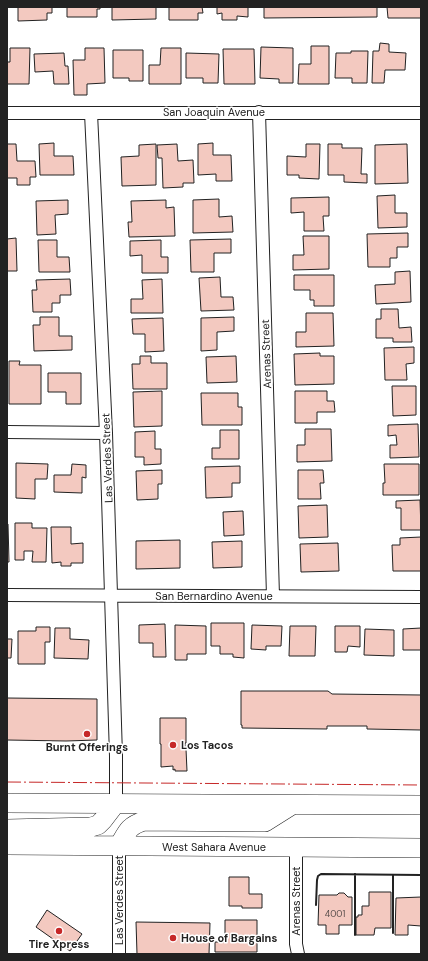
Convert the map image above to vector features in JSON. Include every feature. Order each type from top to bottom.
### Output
[{"type":"main road","points":[[7,803],[421,805]]},
{"type":"main road","points":[[7,829],[91,827],[98,825],[116,803]]},
{"type":"main road","points":[[120,846],[128,830],[136,824],[144,821],[265,822],[292,805]]},
{"type":"main road","name":"West Sahara Avenue","points":[[7,845],[421,848]]},
{"type":"street","name":"Arenas Street","points":[[259,112],[273,596]]},
{"type":"street","name":"San Joaquin Avenue","points":[[7,113],[421,113]]},
{"type":"street","name":"Las Verdes Street","points":[[92,113],[106,433],[116,756],[116,803]]},
{"type":"street","points":[[7,432],[106,433]]},
{"type":"street","name":"San Bernardino Avenue","points":[[7,595],[421,597]]},
{"type":"street","name":"Las Verdes Street","points":[[119,954],[120,846]]},
{"type":"street","name":"Arenas Street","points":[[296,847],[296,944],[298,954]]},
{"type":"building","points":[[18,7],[52,7],[52,13],[47,13],[47,20],[18,21]]},
{"type":"building","points":[[67,7],[100,7],[100,9],[97,9],[97,17],[67,17]]},
{"type":"building","points":[[112,7],[156,7],[156,19],[112,20]]},
{"type":"building","points":[[169,7],[202,7],[203,13],[198,13],[198,20],[169,20]]},
{"type":"building","points":[[217,7],[248,7],[248,17],[237,16],[237,20],[222,20],[222,13],[217,14]]},
{"type":"building","points":[[264,7],[377,7],[377,17],[264,18]]},
{"type":"building","points":[[387,7],[421,7],[421,18],[388,18]]},
{"type":"building","points":[[380,43],[389,44],[389,52],[406,53],[405,70],[385,70],[384,83],[372,83],[373,51],[379,51]]},
{"type":"building","points":[[311,46],[329,46],[329,84],[298,84],[299,64],[311,64]]},
{"type":"building","points":[[261,47],[293,48],[293,83],[279,83],[279,79],[260,78]]},
{"type":"building","points":[[10,48],[30,48],[29,84],[7,84],[7,62],[10,62]]},
{"type":"building","points":[[85,48],[104,48],[105,83],[87,84],[87,95],[74,95],[73,60],[85,60]]},
{"type":"building","points":[[161,48],[181,48],[181,84],[149,84],[149,65],[160,65]]},
{"type":"building","points":[[223,49],[254,49],[255,84],[224,84]]},
{"type":"building","points":[[113,50],[143,50],[143,81],[129,81],[129,78],[113,78]]},
{"type":"building","points":[[351,51],[368,51],[367,83],[352,83],[352,78],[335,78],[336,53],[351,53]]},
{"type":"building","points":[[64,53],[65,66],[68,66],[69,84],[54,84],[53,71],[35,72],[34,54]]},
{"type":"building","points":[[186,53],[219,54],[218,83],[203,83],[203,78],[186,78]]},
{"type":"building","points":[[54,143],[54,156],[73,156],[74,175],[40,175],[39,144]]},
{"type":"building","points":[[213,143],[213,155],[231,155],[232,181],[216,181],[216,174],[198,175],[198,144]]},
{"type":"building","points":[[7,144],[16,144],[17,161],[35,161],[36,177],[30,177],[30,185],[17,185],[17,178],[7,178]]},
{"type":"building","points":[[156,144],[156,185],[122,186],[121,157],[139,156],[139,145]]},
{"type":"building","points":[[177,144],[178,161],[193,160],[194,183],[183,183],[183,187],[163,188],[162,158],[158,158],[157,145]]},
{"type":"building","points":[[306,144],[320,144],[319,179],[299,178],[299,175],[287,175],[287,156],[306,157]]},
{"type":"building","points":[[328,144],[342,144],[342,148],[362,148],[361,174],[367,174],[367,183],[344,182],[344,175],[328,175]]},
{"type":"building","points":[[407,144],[408,183],[375,184],[375,145]]},
{"type":"building","points":[[395,195],[395,213],[407,213],[407,227],[378,228],[377,196]]},
{"type":"building","points":[[329,197],[329,216],[323,216],[324,231],[304,231],[304,212],[291,213],[291,198]]},
{"type":"building","points":[[219,199],[219,217],[232,216],[233,232],[193,233],[193,200]]},
{"type":"building","points":[[68,200],[68,214],[55,215],[56,234],[37,235],[36,201]]},
{"type":"building","points":[[166,200],[166,208],[174,207],[175,236],[129,237],[128,222],[132,222],[131,201]]},
{"type":"building","points":[[408,233],[408,247],[397,247],[397,258],[390,258],[390,267],[368,267],[367,234]]},
{"type":"building","points":[[303,236],[329,236],[329,269],[293,270],[293,255],[304,255]]},
{"type":"building","points":[[16,238],[17,271],[7,271],[7,239]]},
{"type":"building","points":[[231,239],[231,253],[214,253],[214,272],[191,272],[190,240]]},
{"type":"building","points":[[38,240],[57,240],[57,257],[69,257],[70,272],[39,272]]},
{"type":"building","points":[[161,240],[161,257],[168,257],[168,273],[142,273],[142,255],[130,256],[130,241]]},
{"type":"building","points":[[410,271],[411,302],[376,304],[375,285],[395,284],[395,272]]},
{"type":"building","points":[[294,275],[334,275],[334,306],[314,306],[314,300],[310,300],[310,290],[294,290]]},
{"type":"building","points":[[220,277],[221,297],[233,297],[234,310],[201,311],[199,278]]},
{"type":"building","points":[[70,279],[71,295],[60,295],[60,303],[52,303],[52,312],[33,312],[32,290],[37,290],[36,280]]},
{"type":"building","points":[[162,279],[163,313],[131,313],[131,299],[143,299],[142,280]]},
{"type":"building","points":[[381,309],[398,309],[399,328],[411,327],[412,342],[393,342],[393,338],[376,338],[376,319],[381,319]]},
{"type":"building","points":[[306,313],[333,313],[334,346],[296,347],[296,332],[306,332]]},
{"type":"building","points":[[40,317],[59,317],[59,336],[72,336],[72,350],[34,351],[33,325],[40,325]]},
{"type":"building","points":[[234,317],[234,331],[217,332],[217,350],[201,351],[201,318]]},
{"type":"building","points":[[163,318],[164,351],[145,352],[145,334],[133,334],[132,319]]},
{"type":"building","points":[[414,347],[414,363],[406,364],[407,380],[385,380],[384,348]]},
{"type":"building","points":[[320,353],[320,356],[334,356],[334,384],[295,385],[294,354]]},
{"type":"building","points":[[140,356],[151,356],[151,363],[167,363],[167,389],[133,389],[132,364],[140,364]]},
{"type":"building","points":[[236,356],[237,382],[207,383],[206,357]]},
{"type":"building","points":[[9,361],[20,361],[19,365],[41,365],[41,404],[9,404]]},
{"type":"building","points":[[48,373],[81,373],[81,404],[66,404],[66,392],[48,392]]},
{"type":"building","points":[[392,386],[416,386],[416,415],[393,416]]},
{"type":"building","points":[[162,391],[162,426],[134,427],[133,392]]},
{"type":"building","points":[[295,391],[327,391],[327,401],[334,401],[335,412],[317,412],[317,423],[295,423]]},
{"type":"building","points":[[201,393],[238,393],[238,407],[242,407],[242,425],[202,425]]},
{"type":"building","points":[[418,424],[419,457],[390,458],[390,445],[397,445],[396,435],[388,436],[388,425]]},
{"type":"building","points":[[305,429],[331,429],[332,461],[297,462],[297,445],[305,445]]},
{"type":"building","points":[[220,430],[239,430],[239,459],[212,459],[212,448],[220,448]]},
{"type":"building","points":[[155,431],[155,449],[161,449],[161,464],[144,465],[144,457],[135,457],[135,432]]},
{"type":"building","points":[[16,463],[48,464],[47,479],[35,479],[35,499],[16,498]]},
{"type":"building","points":[[72,464],[86,465],[86,478],[82,477],[82,493],[54,492],[54,475],[71,475]]},
{"type":"building","points":[[384,464],[419,464],[419,495],[383,495],[383,483],[385,483]]},
{"type":"building","points":[[240,466],[240,483],[232,483],[232,497],[206,498],[205,467]]},
{"type":"building","points":[[162,470],[162,484],[158,484],[158,499],[137,500],[136,471]]},
{"type":"building","points":[[298,470],[323,470],[324,483],[320,483],[321,499],[298,499]]},
{"type":"building","points":[[420,500],[421,530],[401,530],[401,508],[396,508],[396,501]]},
{"type":"building","points":[[327,505],[328,537],[299,538],[298,506]]},
{"type":"building","points":[[243,511],[244,535],[224,536],[223,512]]},
{"type":"building","points":[[15,523],[32,523],[32,528],[47,528],[46,562],[32,562],[33,551],[24,551],[24,560],[15,560]]},
{"type":"building","points":[[8,524],[9,562],[7,562]]},
{"type":"building","points":[[51,527],[71,527],[71,544],[83,543],[83,563],[71,563],[71,566],[61,566],[61,562],[52,563]]},
{"type":"building","points":[[421,537],[421,571],[393,571],[392,545],[400,545],[400,538]]},
{"type":"building","points":[[180,540],[180,568],[136,569],[136,541]]},
{"type":"building","points":[[242,541],[242,567],[213,568],[212,542]]},
{"type":"building","points":[[338,543],[339,571],[301,572],[300,544]]},
{"type":"building","points":[[211,623],[244,623],[244,658],[233,657],[233,654],[220,654],[220,646],[211,646]]},
{"type":"building","points":[[165,624],[166,657],[153,657],[153,643],[139,643],[139,625]]},
{"type":"building","points":[[175,625],[206,626],[206,654],[187,654],[187,660],[175,660]]},
{"type":"building","points":[[252,625],[282,626],[281,646],[266,646],[266,650],[251,649]]},
{"type":"building","points":[[290,626],[316,626],[315,656],[289,656]]},
{"type":"building","points":[[335,626],[360,626],[360,647],[348,646],[347,652],[335,652]]},
{"type":"building","points":[[36,627],[50,627],[50,642],[45,642],[45,664],[18,664],[18,631],[36,631]]},
{"type":"building","points":[[55,628],[70,628],[70,639],[89,640],[88,659],[54,658]]},
{"type":"building","points":[[421,628],[421,650],[403,650],[403,629]]},
{"type":"building","points":[[365,629],[394,630],[394,656],[364,655]]},
{"type":"building","points":[[7,639],[12,639],[11,658],[7,658]]},
{"type":"building","points":[[241,691],[328,691],[332,694],[421,695],[421,730],[367,729],[367,726],[327,726],[327,729],[242,728]]},
{"type":"building","points":[[7,698],[97,699],[97,740],[7,740]]},
{"type":"building","name":"Los Tacos","points":[[160,718],[186,718],[185,749],[187,771],[175,771],[175,769],[173,770],[173,766],[161,767]]},
{"type":"building","points":[[229,877],[249,877],[249,894],[262,894],[262,908],[242,908],[242,906],[229,906]]},
{"type":"building","points":[[369,892],[391,892],[391,928],[375,928],[374,935],[356,935],[356,917],[358,917],[358,915],[362,915],[362,906],[369,906]]},
{"type":"building","points":[[339,893],[344,893],[348,897],[352,897],[352,925],[339,925],[339,934],[326,934],[326,925],[318,925],[319,895],[337,895]]},
{"type":"building","points":[[421,897],[421,926],[408,925],[408,935],[395,935],[396,898]]},
{"type":"building","name":"Tire Xpress","points":[[47,910],[82,934],[70,951],[36,927]]},
{"type":"building","points":[[225,920],[257,920],[257,952],[215,952],[215,942],[225,942]]},
{"type":"building","name":"House of Bargains","points":[[136,922],[210,923],[209,954],[137,954]]},
{"type":"wall","points":[[316,905],[317,880],[318,876],[321,874],[421,875]]},
{"type":"wall","points":[[355,874],[355,935]]},
{"type":"wall","points":[[393,875],[393,933]]},
{"type":"power","points":[[7,782],[421,785]]},
{"type":"place","name":"Burnt Offerings","points":[[87,734]]},
{"type":"place","name":"Los Tacos","points":[[173,745]]},
{"type":"place","name":"Tire Xpress","points":[[59,931]]},
{"type":"place","name":"House of Bargains","points":[[173,938]]}]
